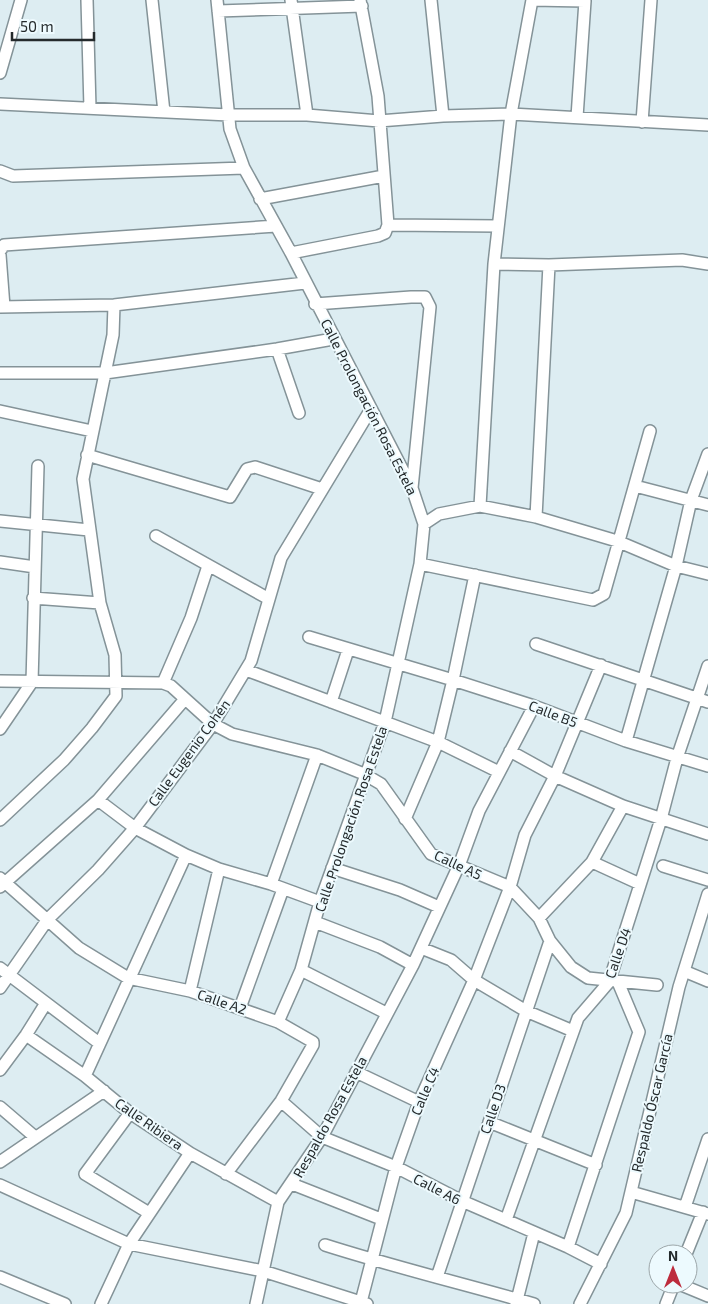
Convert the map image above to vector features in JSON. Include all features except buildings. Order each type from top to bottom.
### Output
[{"type":"street","points":[[0,73],[21,0]]},
{"type":"street","points":[[87,0],[90,108]]},
{"type":"street","points":[[152,0],[164,112]]},
{"type":"street","points":[[431,0],[443,116]]},
{"type":"street","points":[[480,506],[494,264],[511,114],[532,0],[585,0],[577,117]]},
{"type":"street","points":[[642,122],[651,0]]},
{"type":"street","points":[[218,6],[361,3],[378,96],[388,225],[385,233],[378,236],[291,253]]},
{"type":"street","points":[[291,5],[307,115]]},
{"type":"street","name":"Calle Prolongación Rosa Estela","points":[[218,6],[230,129],[244,168],[291,253],[333,339],[412,488],[424,524],[420,564],[385,722],[364,774],[320,902],[301,970],[278,1022]]},
{"type":"street","points":[[0,104],[229,115],[307,115],[380,121],[443,116],[511,114],[708,125]]},
{"type":"street","points":[[0,172],[13,176],[244,168]]},
{"type":"street","points":[[260,199],[384,176]]},
{"type":"street","points":[[388,225],[498,226]]},
{"type":"street","points":[[0,251],[4,245],[276,226]]},
{"type":"street","points":[[0,256],[2,307],[114,305],[305,283]]},
{"type":"street","points":[[494,264],[550,265],[682,260],[708,264]]},
{"type":"street","points":[[536,517],[550,265]]},
{"type":"street","points":[[315,304],[425,297],[430,306],[412,488]]},
{"type":"street","points":[[0,820],[64,760],[92,728],[113,700],[117,683],[115,655],[100,603],[83,479],[113,335],[114,305]]},
{"type":"street","points":[[0,374],[105,373],[277,349],[333,339]]},
{"type":"street","points":[[277,349],[299,413]]},
{"type":"street","name":"Calle Eugenio Cohén","points":[[0,988],[48,919],[98,870],[135,828],[213,724],[246,670],[260,635],[268,599],[281,558],[371,410]]},
{"type":"street","points":[[0,411],[92,430]]},
{"type":"street","points":[[420,564],[593,600],[599,598],[604,594],[617,541],[650,431]]},
{"type":"street","points":[[626,741],[676,566],[691,500],[708,454]]},
{"type":"street","points":[[87,455],[230,497],[247,469],[255,467],[322,489]]},
{"type":"street","points":[[0,729],[32,682],[38,466]]},
{"type":"street","points":[[635,486],[708,506]]},
{"type":"street","points":[[424,524],[439,514],[480,506],[536,517],[617,541],[676,566],[708,574]]},
{"type":"street","points":[[0,521],[89,530]]},
{"type":"street","points":[[156,536],[268,599]]},
{"type":"street","points":[[0,562],[34,567]]},
{"type":"street","points":[[0,681],[163,683],[191,618],[208,566]]},
{"type":"street","points":[[405,819],[438,742],[475,575]]},
{"type":"street","points":[[34,598],[100,603]]},
{"type":"street","name":"Calle B5","points":[[309,638],[453,680],[534,706],[576,724],[626,741],[708,766]]},
{"type":"street","points":[[536,644],[702,700]]},
{"type":"street","points":[[330,702],[348,650]]},
{"type":"street","points":[[555,776],[601,665]]},
{"type":"street","name":"Calle D4","points":[[506,1220],[578,1018],[614,982],[640,884],[661,819],[677,758],[702,700],[708,666]]},
{"type":"street","points":[[246,670],[438,742],[499,772]]},
{"type":"street","name":"Calle A5","points":[[163,683],[171,686],[213,724],[232,734],[316,755],[364,774],[380,784],[431,854],[458,867],[510,887],[539,918],[550,941],[571,967],[588,978],[657,985]]},
{"type":"street","points":[[2,882],[98,800],[186,699]]},
{"type":"street","name":"Respaldo Rosa Estela","points":[[256,1304],[278,1202],[292,1184],[322,1137],[413,965],[458,867],[479,811],[534,706]]},
{"type":"street","points":[[510,751],[555,776],[623,806],[708,834]]},
{"type":"street","points":[[271,884],[316,755]]},
{"type":"street","name":"Calle C4","points":[[364,1303],[381,1219],[396,1167],[419,1102],[474,980],[510,887],[525,835],[555,776]]},
{"type":"street","points":[[98,800],[135,828],[186,855],[219,869],[271,884],[320,902]]},
{"type":"street","points":[[539,918],[592,862],[623,806]]},
{"type":"street","points":[[85,1076],[128,978],[186,855]]},
{"type":"street","points":[[592,862],[640,884]]},
{"type":"street","points":[[663,866],[708,880]]},
{"type":"street","points":[[332,868],[400,890],[439,907]]},
{"type":"street","points":[[190,990],[219,869]]},
{"type":"street","name":"Calle A2","points":[[2,882],[48,919],[79,948],[128,978],[190,990],[278,1022],[314,1044],[281,1101],[226,1174]]},
{"type":"street","points":[[240,1008],[283,889]]},
{"type":"street","name":"Respaldo Óscar García","points":[[580,1304],[626,1213],[684,971],[708,894]]},
{"type":"street","points":[[315,922],[380,948],[413,965]]},
{"type":"street","name":"Calle D3","points":[[437,1277],[550,941]]},
{"type":"street","points":[[421,948],[451,960],[474,980],[526,1011],[573,1031]]},
{"type":"street","points":[[0,968],[99,1043]]},
{"type":"street","points":[[301,970],[386,1013]]},
{"type":"street","points":[[684,971],[708,981]]},
{"type":"street","points":[[568,1247],[640,1032],[614,982]]},
{"type":"street","points":[[0,1070],[26,1035],[46,1003]]},
{"type":"street","name":"Calle Ribiera","points":[[26,1035],[85,1076],[130,1113],[190,1153],[278,1202]]},
{"type":"street","points":[[356,1072],[419,1102]]},
{"type":"street","points":[[0,1162],[104,1091]]},
{"type":"street","name":"Calle A6","points":[[281,1101],[322,1137],[396,1167],[462,1201],[568,1247],[601,1264]]},
{"type":"street","points":[[0,1107],[35,1137]]},
{"type":"street","points":[[130,1113],[85,1174],[149,1213]]},
{"type":"street","points":[[488,1122],[596,1165]]},
{"type":"street","points":[[685,1207],[708,1139]]},
{"type":"street","points":[[101,1304],[129,1244],[190,1153]]},
{"type":"street","points":[[292,1184],[381,1219]]},
{"type":"street","points":[[0,1185],[129,1244],[263,1271],[364,1303]]},
{"type":"street","points":[[631,1192],[706,1213],[691,1244]]},
{"type":"street","points":[[517,1302],[534,1233]]},
{"type":"street","points":[[325,1245],[517,1302],[534,1304]]},
{"type":"street","points":[[0,1277],[65,1304]]}]
